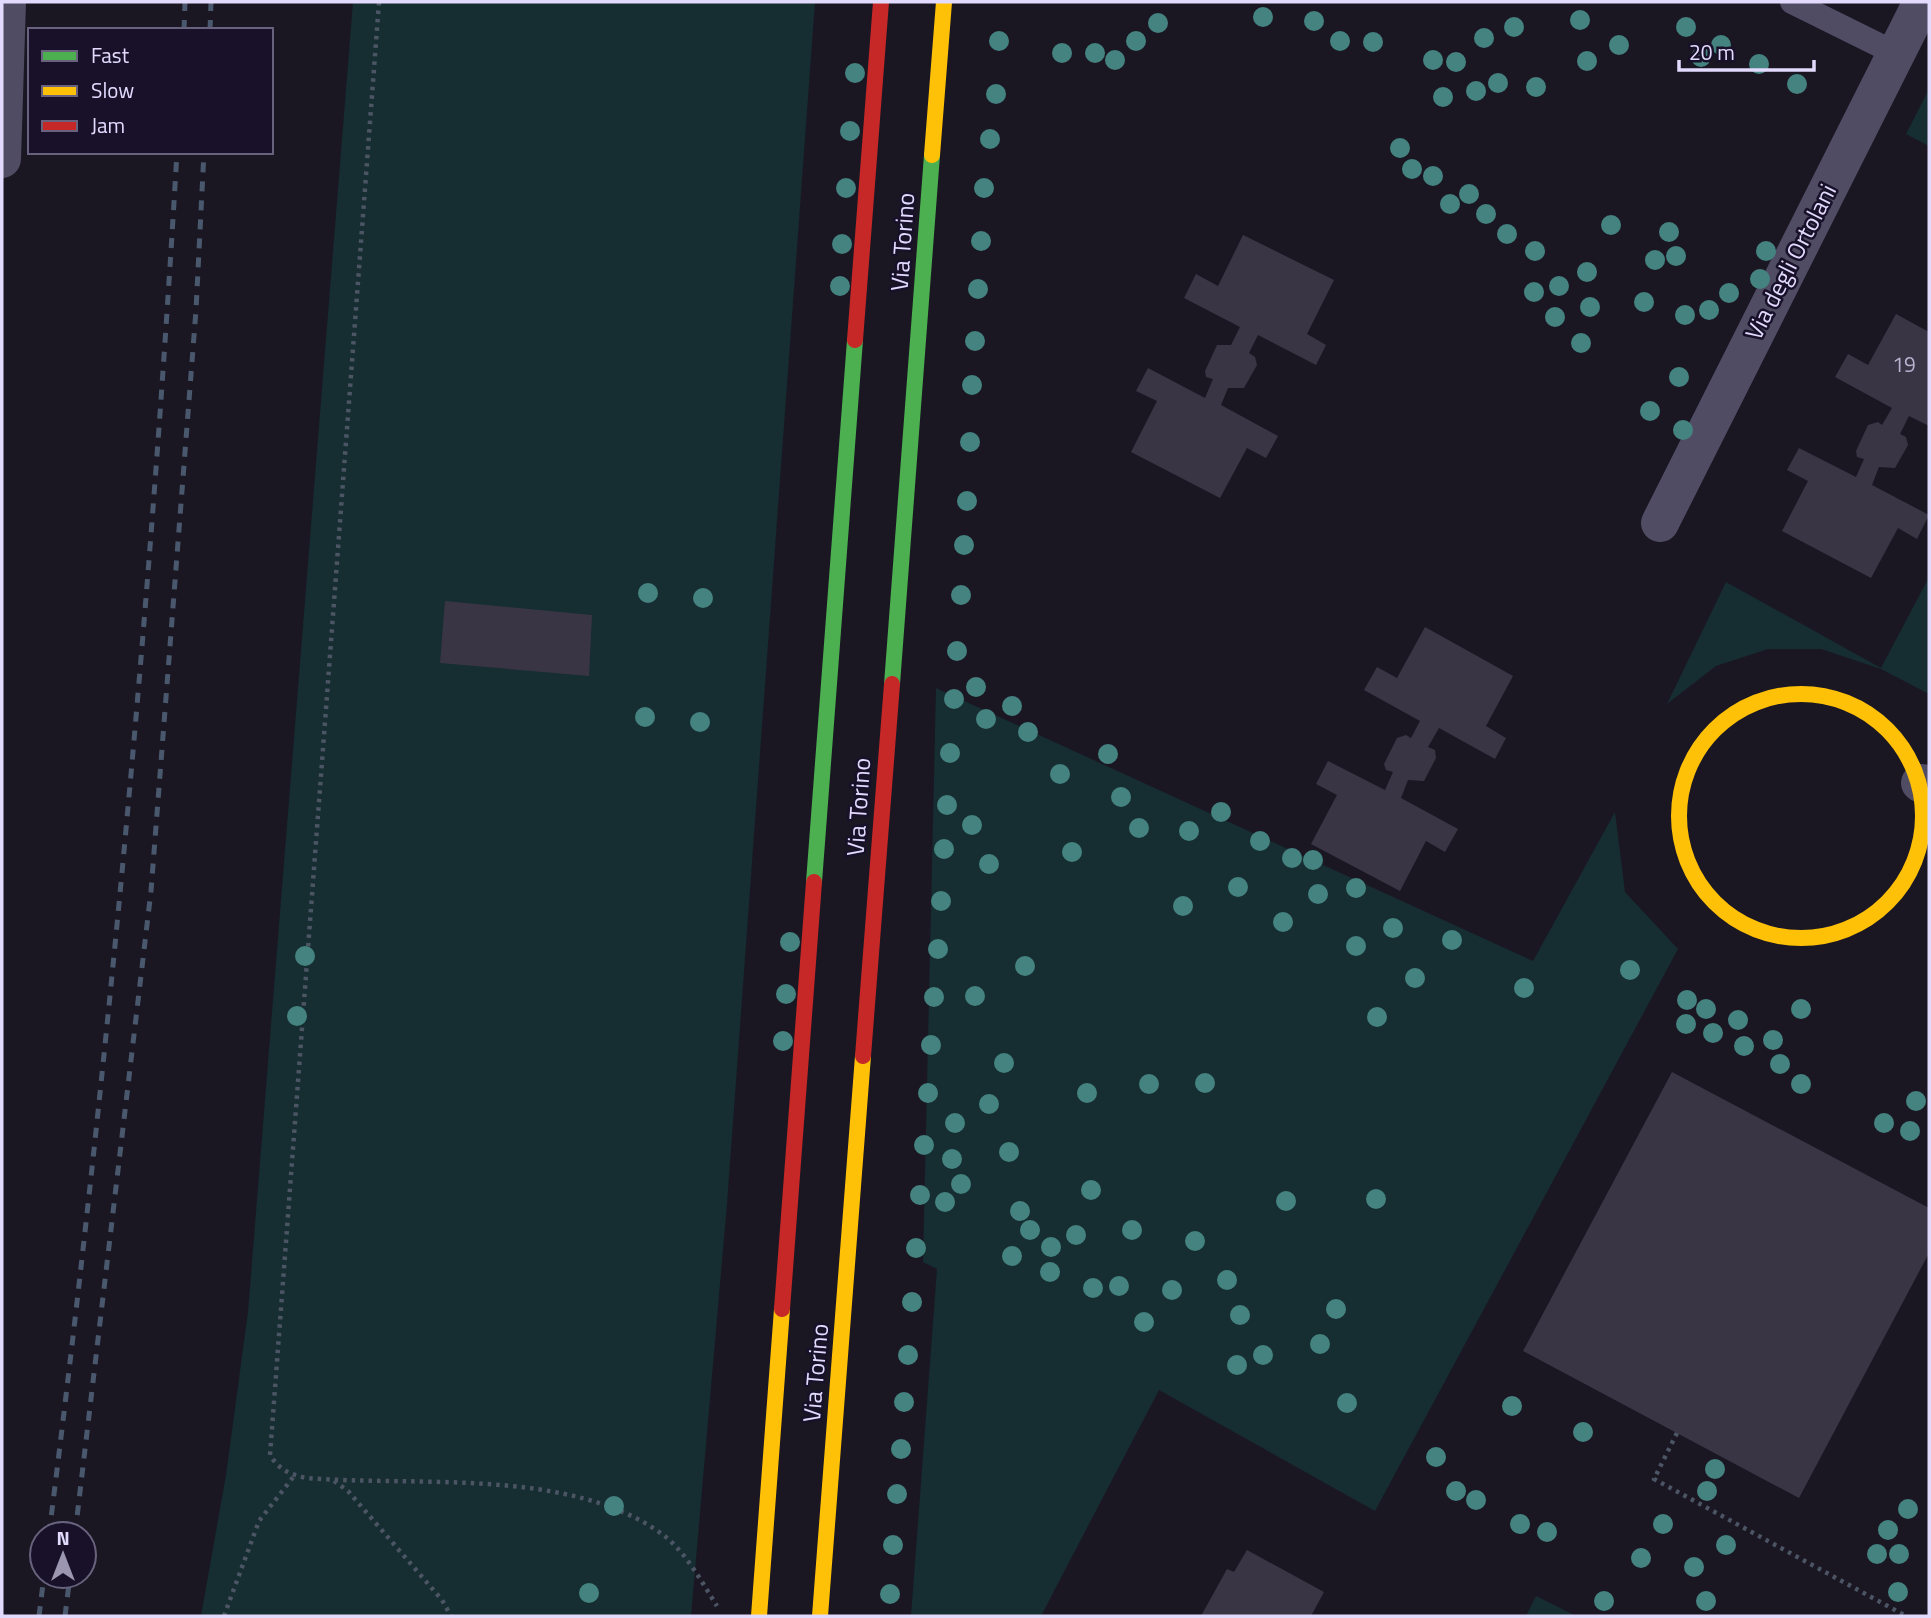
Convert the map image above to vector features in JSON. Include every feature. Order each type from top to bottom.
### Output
[{"type":"main road","name":"Via Torino","points":[[759,1616],[881,2]]},
{"type":"main road","name":"Via Torino","points":[[820,1616],[944,2]]},
{"type":"main road","points":[[1813,694],[1849,703],[1880,722],[1905,750],[1924,783],[1924,819],[1917,855],[1901,888],[1875,914],[1843,931],[1807,939],[1770,935],[1736,921],[1708,897],[1688,866],[1679,831],[1679,795],[1691,760],[1713,730],[1742,708],[1777,696],[1813,694]]},
{"type":"street","points":[[2,159],[7,2]]},
{"type":"street","name":"Via degli Ortolani","points":[[1660,523],[1922,2]]},
{"type":"lane","points":[[1792,2],[1895,53]]},
{"type":"path","points":[[379,2],[268,1447],[276,1465],[294,1476],[333,1480],[428,1482],[567,1493],[623,1512],[663,1535],[688,1560],[722,1614]]},
{"type":"path","points":[[1677,1433],[1654,1479],[1906,1616]]},
{"type":"path","points":[[224,1616],[259,1521],[294,1476]]},
{"type":"path","points":[[333,1480],[357,1501],[442,1600],[451,1616]]},
{"type":"green space","points":[[353,2],[815,2],[727,1204],[691,1616],[201,1616],[226,1475],[248,1312]]},
{"type":"green space","points":[[1929,89],[1929,146],[1906,134]]},
{"type":"green space","points":[[1929,577],[1929,694],[1881,669],[1821,649],[1768,649],[1716,666],[1667,704],[1726,582],[1881,668]]},
{"type":"green space","points":[[936,688],[1533,961],[1615,812],[1625,892],[1678,949],[1375,1511],[1159,1390],[1041,1616],[911,1616],[937,1269],[923,1262]]},
{"type":"green space","points":[[1536,1596],[1576,1616],[1526,1616]]},
{"type":"building","points":[[1243,235],[1334,280],[1307,334],[1326,345],[1316,365],[1258,335],[1249,353],[1255,357],[1257,365],[1244,388],[1228,388],[1221,405],[1278,436],[1266,458],[1247,448],[1220,498],[1131,452],[1157,401],[1136,391],[1148,368],[1205,398],[1213,379],[1206,377],[1205,371],[1217,345],[1231,345],[1240,327],[1184,298],[1196,274],[1218,286]]},
{"type":"building","points":[[1896,314],[1929,332],[1929,426],[1909,416],[1900,434],[1906,437],[1908,445],[1895,468],[1879,467],[1872,485],[1929,515],[1917,539],[1898,528],[1871,578],[1782,531],[1808,481],[1787,470],[1799,448],[1856,477],[1864,459],[1857,457],[1856,451],[1868,425],[1878,422],[1882,425],[1892,408],[1835,377],[1848,354],[1868,365]]},
{"type":"building","points":[[445,601],[592,615],[589,676],[440,663]]},
{"type":"building","points":[[1425,627],[1513,676],[1486,726],[1506,738],[1495,759],[1439,728],[1428,747],[1435,750],[1436,758],[1424,781],[1408,780],[1401,798],[1458,829],[1445,852],[1426,841],[1400,891],[1311,844],[1337,795],[1316,784],[1328,761],[1385,790],[1393,772],[1386,770],[1384,764],[1397,738],[1406,735],[1411,738],[1420,721],[1364,690],[1377,667],[1397,678]]},
{"type":"building","points":[[1672,1072],[1929,1208],[1929,1253],[1799,1498],[1523,1351]]},
{"type":"building","points":[[1247,1550],[1324,1592],[1311,1616],[1201,1616],[1227,1569],[1234,1572]]},
{"type":"railway","points":[[184,28],[185,2]]},
{"type":"railway","points":[[210,28],[211,2]]},
{"type":"railway","points":[[51,1520],[90,1189],[125,844],[154,498],[177,154]]},
{"type":"railway","points":[[77,1520],[151,891],[196,310],[204,154]]},
{"type":"railway","points":[[39,1616],[42,1590]]},
{"type":"railway","points":[[65,1616],[68,1590]]},
{"type":"traffic: fast","points":[[892,684],[932,155]]},
{"type":"traffic: fast","points":[[814,882],[855,340]]},
{"type":"traffic: slow","points":[[932,155],[944,2]]},
{"type":"traffic: slow","points":[[1801,694],[1825,696],[1848,703],[1859,708],[1887,730],[1909,758],[1914,769],[1921,792],[1923,816],[1921,840],[1914,863],[1909,874],[1887,902],[1859,924],[1848,929],[1825,936],[1801,938],[1777,936],[1754,929],[1743,924],[1715,902],[1693,874],[1688,863],[1681,840],[1679,816],[1681,792],[1688,769],[1693,758],[1715,730],[1743,708],[1754,703],[1777,696],[1801,694]]},
{"type":"traffic: slow","points":[[820,1616],[863,1056]]},
{"type":"traffic: slow","points":[[759,1616],[782,1309]]},
{"type":"traffic: jam","points":[[855,340],[881,2]]},
{"type":"traffic: jam","points":[[863,1056],[892,684]]},
{"type":"traffic: jam","points":[[782,1309],[814,882]]}]
